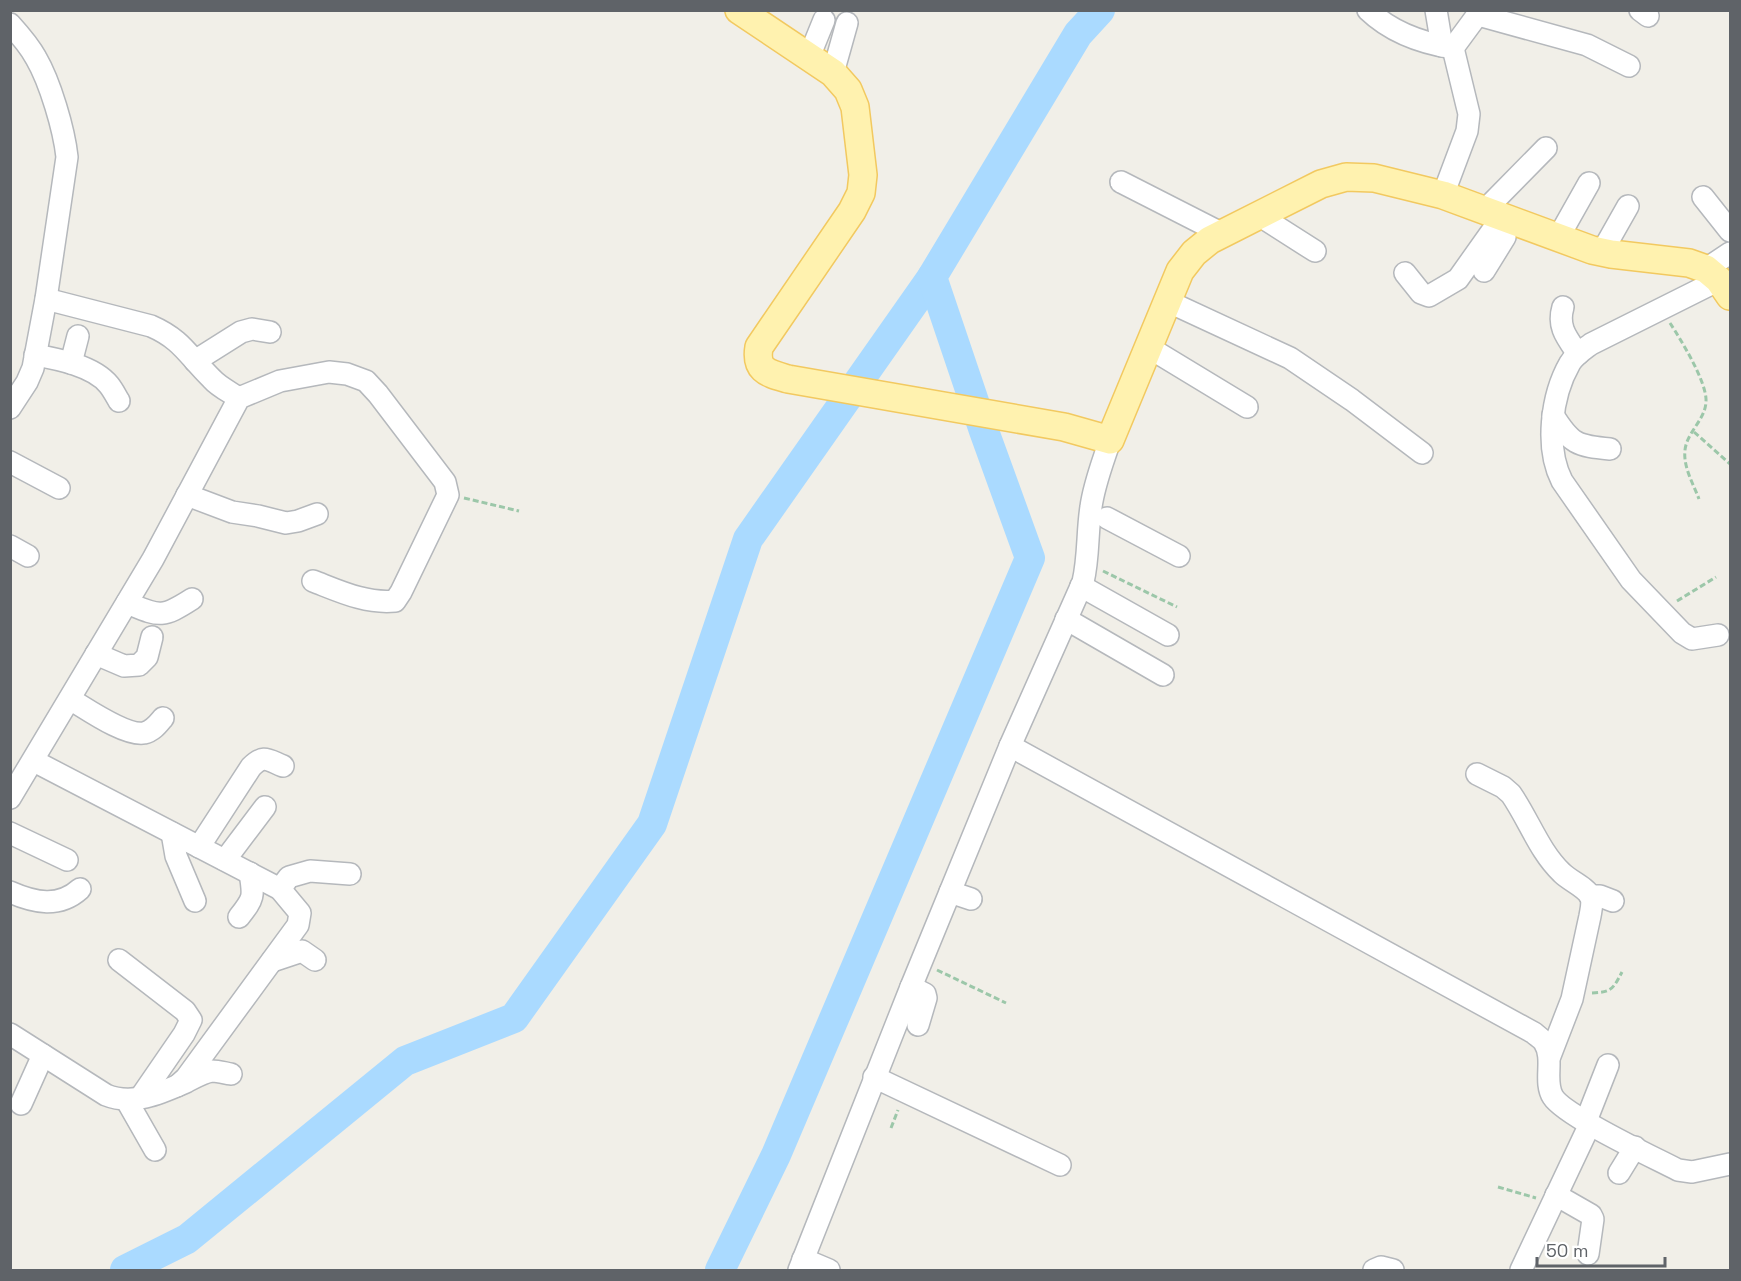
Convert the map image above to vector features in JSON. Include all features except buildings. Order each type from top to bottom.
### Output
[{"type":"main road","points":[[747,13],[833,73],[848,90],[855,107],[863,175],[861,193],[852,211],[759,347],[757,357],[760,366],[768,373],[788,379],[1064,428],[1110,440],[1180,271],[1194,253],[1222,234],[1321,184],[1346,177],[1374,178],[1443,195],[1602,252],[1689,263],[1719,282]]},
{"type":"street","points":[[1368,10],[1394,30],[1427,44],[1479,13],[1587,45],[1629,66]]},
{"type":"street","points":[[1421,10],[1442,33],[1469,114],[1467,131],[1443,195]]},
{"type":"street","points":[[809,57],[824,20]]},
{"type":"street","points":[[833,73],[847,23]]},
{"type":"street","points":[[10,24],[25,41],[45,75],[65,143],[66,173],[33,368],[10,408]]},
{"type":"street","points":[[1405,273],[1421,293],[1429,296],[1458,279],[1546,148]]},
{"type":"street","points":[[1121,182],[1222,234]]},
{"type":"street","points":[[1558,238],[1589,183]]},
{"type":"street","points":[[1703,197],[1731,231]]},
{"type":"street","points":[[1602,252],[1628,206]]},
{"type":"street","points":[[1260,216],[1316,251]]},
{"type":"street","points":[[1484,270],[1501,216]]},
{"type":"street","points":[[1718,636],[1692,639],[1682,633],[1631,580],[1562,482],[1555,468],[1552,453],[1553,415],[1570,364],[1578,354],[1591,344],[1719,282],[1731,253]]},
{"type":"street","points":[[46,299],[151,326],[166,333],[181,344],[214,382],[239,399]]},
{"type":"street","points":[[1167,302],[1290,358],[1352,399],[1422,453]]},
{"type":"street","points":[[1563,307],[1559,318],[1562,328],[1578,354]]},
{"type":"street","points":[[195,361],[241,332],[252,329],[270,332]]},
{"type":"street","points":[[71,363],[78,336]]},
{"type":"street","points":[[1148,347],[1246,407]]},
{"type":"street","points":[[35,355],[62,359],[98,375],[108,383],[119,401]]},
{"type":"street","points":[[10,798],[127,603],[239,399],[280,381],[329,372],[347,374],[366,381],[378,394],[445,482],[448,495],[395,601],[380,602],[357,597],[313,580]]},
{"type":"street","points":[[1553,415],[1563,432],[1577,444],[1584,447],[1610,448]]},
{"type":"street","points":[[830,1270],[801,1265],[874,1077],[1010,746],[1081,586],[1098,513],[1093,492],[1110,440]]},
{"type":"street","points":[[10,462],[59,488]]},
{"type":"street","points":[[187,495],[231,513],[258,516],[286,523],[298,522],[317,514]]},
{"type":"street","points":[[1098,513],[1179,556]]},
{"type":"street","points":[[1081,586],[1168,635]]},
{"type":"street","points":[[127,603],[154,614],[163,615],[192,599]]},
{"type":"street","points":[[1066,619],[1163,675]]},
{"type":"street","points":[[96,654],[124,666],[139,665],[147,657],[152,637]]},
{"type":"street","points":[[70,699],[101,718],[127,730],[143,733],[154,729],[163,718]]},
{"type":"street","points":[[1010,746],[1534,1033],[1545,1042],[1550,1056]]},
{"type":"street","points":[[199,846],[251,767],[258,760],[264,758],[283,766]]},
{"type":"street","points":[[34,761],[280,889],[300,913],[298,925],[186,1078],[177,1086]]},
{"type":"street","points":[[1477,774],[1503,787],[1511,794],[1551,861],[1572,882],[1584,890],[1592,902],[1568,1014],[1550,1056],[1549,1085],[1552,1096],[1562,1106],[1588,1122],[1678,1170],[1692,1172],[1731,1164]]},
{"type":"street","points":[[225,860],[265,807]]},
{"type":"street","points":[[172,832],[176,856],[195,901]]},
{"type":"street","points":[[10,833],[67,860]]},
{"type":"street","points":[[280,889],[290,877],[310,872],[351,874]]},
{"type":"street","points":[[239,917],[252,901],[253,889],[250,873]]},
{"type":"street","points":[[10,892],[28,900],[55,903],[72,897],[80,889]]},
{"type":"street","points":[[950,892],[971,899]]},
{"type":"street","points":[[1590,896],[1600,896],[1613,901]]},
{"type":"street","points":[[271,962],[302,951],[315,960]]},
{"type":"street","points":[[119,960],[185,1011],[191,1020],[184,1034],[134,1099]]},
{"type":"street","points":[[911,987],[925,994],[926,998],[918,1025]]},
{"type":"street","points":[[10,1034],[106,1095],[134,1099],[164,1092],[205,1072],[231,1074]]},
{"type":"street","points":[[21,1104],[44,1055]]},
{"type":"street","points":[[1521,1270],[1588,1122],[1608,1065]]},
{"type":"street","points":[[874,1077],[1060,1165]]},
{"type":"street","points":[[134,1099],[155,1150]]},
{"type":"street","points":[[1619,1173],[1635,1148]]},
{"type":"street","points":[[1554,1199],[1591,1215],[1593,1219],[1588,1254]]},
{"type":"street","points":[[1374,1270],[1381,1267],[1393,1270]]},
{"type":"path","points":[[1661,309],[1682,342],[1704,387],[1706,400],[1702,417],[1685,450],[1686,464],[1699,499]]},
{"type":"path","points":[[1693,431],[1731,464]]},
{"type":"path","points":[[448,495],[519,511]]},
{"type":"path","points":[[1087,564],[1177,607]]},
{"type":"path","points":[[1661,611],[1716,577]]},
{"type":"path","points":[[936,970],[1006,1003]]},
{"type":"path","points":[[1573,994],[1608,991],[1622,972]]},
{"type":"path","points":[[1498,1188],[1554,1199]]},
{"type":"waterway","points":[[720,1270],[776,1155],[1030,558],[932,277],[1078,34],[1100,10]]},
{"type":"waterway","points":[[125,1270],[187,1239],[405,1061],[514,1018],[652,824],[748,539],[932,277]]}]
